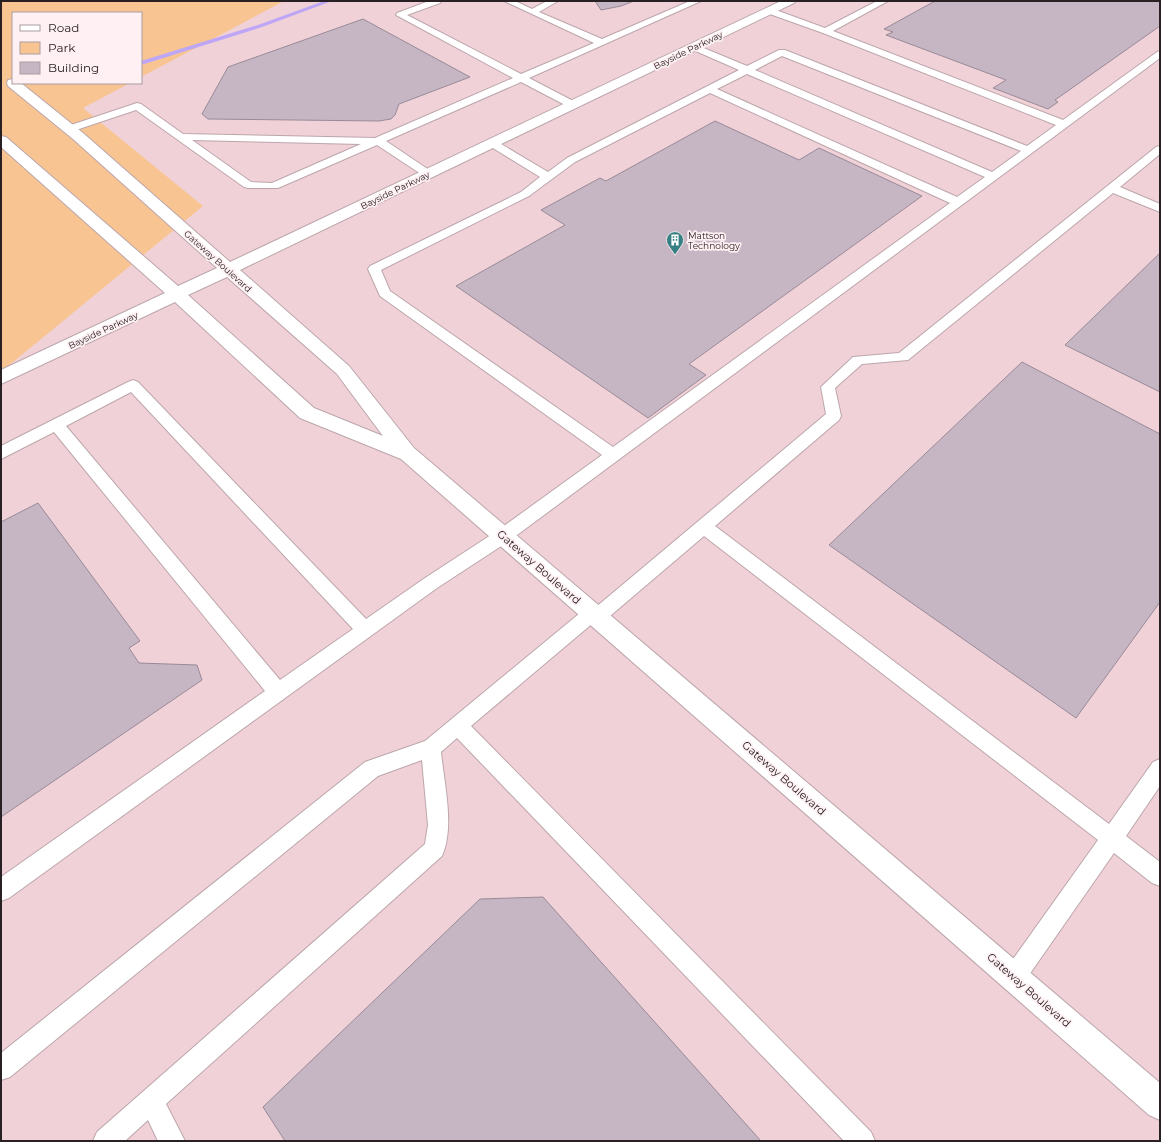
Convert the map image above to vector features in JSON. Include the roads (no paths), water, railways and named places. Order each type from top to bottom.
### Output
[{"type":"street","name":"Bayside Parkway","points":[[1,378],[178,295],[790,1]]},
{"type":"street","name":"Gateway Boulevard","points":[[1,73],[12,82]]},
{"type":"street","name":"Gateway Boulevard","points":[[14,84],[69,129],[343,370],[407,453],[1160,1104]]},
{"type":"street","name":"Gateway Boulevard","points":[[1,140],[178,295],[307,412],[407,453]]},
{"type":"lane","points":[[437,1],[400,15],[523,77],[573,105]]},
{"type":"lane","points":[[508,1],[602,43]]},
{"type":"lane","points":[[532,12],[554,1]]},
{"type":"lane","points":[[69,129],[137,106],[248,185],[274,186],[697,1]]},
{"type":"lane","points":[[826,31],[884,1]]},
{"type":"lane","points":[[770,11],[826,31],[1063,124]]},
{"type":"lane","points":[[694,47],[993,176]]},
{"type":"lane","points":[[613,455],[385,293],[374,269],[526,194],[571,160],[782,52],[1028,150]]},
{"type":"lane","points":[[1,890],[431,583],[503,536],[1160,54]]},
{"type":"lane","points":[[709,90],[958,202]]},
{"type":"lane","points":[[181,137],[378,141],[428,174]]},
{"type":"lane","points":[[492,143],[548,177]]},
{"type":"lane","points":[[1,1068],[372,769],[431,748],[704,527],[834,416],[828,387],[858,360],[903,357],[1160,149]]},
{"type":"lane","points":[[1112,188],[1160,208]]},
{"type":"lane","points":[[1,453],[133,385],[365,630]]},
{"type":"lane","points":[[56,424],[278,692]]},
{"type":"lane","points":[[704,527],[1160,875]]},
{"type":"lane","points":[[458,726],[862,1141]]},
{"type":"lane","points":[[106,1141],[435,849],[438,825],[431,748]]},
{"type":"lane","points":[[1014,977],[1160,769]]},
{"type":"lane","points":[[151,1101],[172,1141]]},
{"type":"waterway","points":[[142,63],[260,26],[329,1]]},
{"type":"place","name":"Mattson Technology","points":[[675,255]]}]
